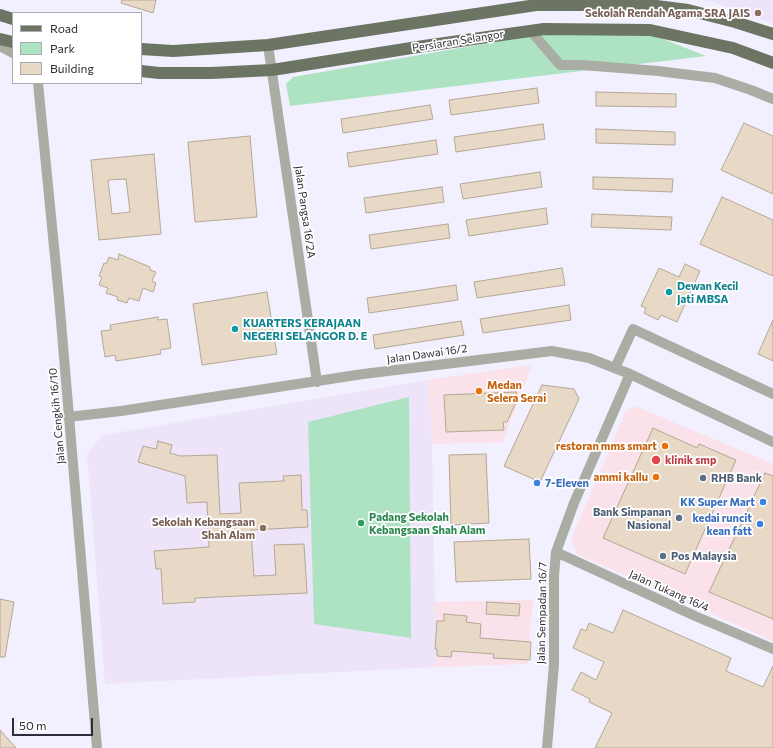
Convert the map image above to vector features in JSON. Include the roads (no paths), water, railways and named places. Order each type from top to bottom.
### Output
[{"type":"main road","points":[[142,49],[173,51],[268,45],[536,5],[649,5],[688,10],[735,22],[773,34]]},
{"type":"main road","points":[[0,15],[12,19]]},
{"type":"main road","name":"Persiaran Selangor","points":[[142,71],[159,73],[211,73],[272,70],[530,30],[650,30],[733,48],[773,63]]},
{"type":"main road","points":[[0,39],[12,42]]},
{"type":"street","points":[[530,30],[560,65],[582,64],[709,77],[751,90],[773,99]]},
{"type":"street","name":"Jalan Pangsa 16/2A","points":[[268,45],[317,382]]},
{"type":"street","points":[[0,46],[12,52]]},
{"type":"street","points":[[142,74],[159,73]]},
{"type":"street","name":"Jalan Cengkih 16/10","points":[[38,84],[59,298],[97,748]]},
{"type":"street","points":[[615,368],[633,329],[773,394]]},
{"type":"street","name":"Jalan Dawai 16/2","points":[[68,416],[128,410],[386,371],[552,351],[564,352],[588,358],[630,374],[773,442]]},
{"type":"street","name":"Jalan Sempadan 16/7","points":[[547,748],[554,664],[554,576],[556,552],[574,503],[630,374]]},
{"type":"street","name":"Jalan Tukang 16/4","points":[[556,552],[695,616],[773,649]]},
{"type":"place","name":"Sekolah Rendah Agama SRA JAIS","points":[[758,13]]},
{"type":"place","name":"Dewan Kecil Jati MBSA","points":[[669,292]]},
{"type":"place","name":"KUARTERS KERAJAAN NEGERI SELANGOR D. E","points":[[235,329]]},
{"type":"place","name":"Medan Selera Serai","points":[[479,391]]},
{"type":"place","name":"restoran mms smart","points":[[665,446]]},
{"type":"place","name":"klinik smp","points":[[656,460]]},
{"type":"place","name":"ammi kallu","points":[[656,477]]},
{"type":"place","name":"RHB Bank","points":[[703,478]]},
{"type":"place","name":"7-Eleven","points":[[537,483]]},
{"type":"place","name":"KK Super Mart","points":[[763,502]]},
{"type":"place","name":"Bank Simpanan Nasional","points":[[679,518]]},
{"type":"place","name":"Padang Sekolah Kebangsaan Shah Alam","points":[[361,523]]},
{"type":"place","name":"kedai runcit kean fatt","points":[[760,524]]},
{"type":"place","name":"Sekolah Kebangsaan Shah Alam","points":[[263,528]]},
{"type":"place","name":"Pos Malaysia","points":[[663,556]]}]
